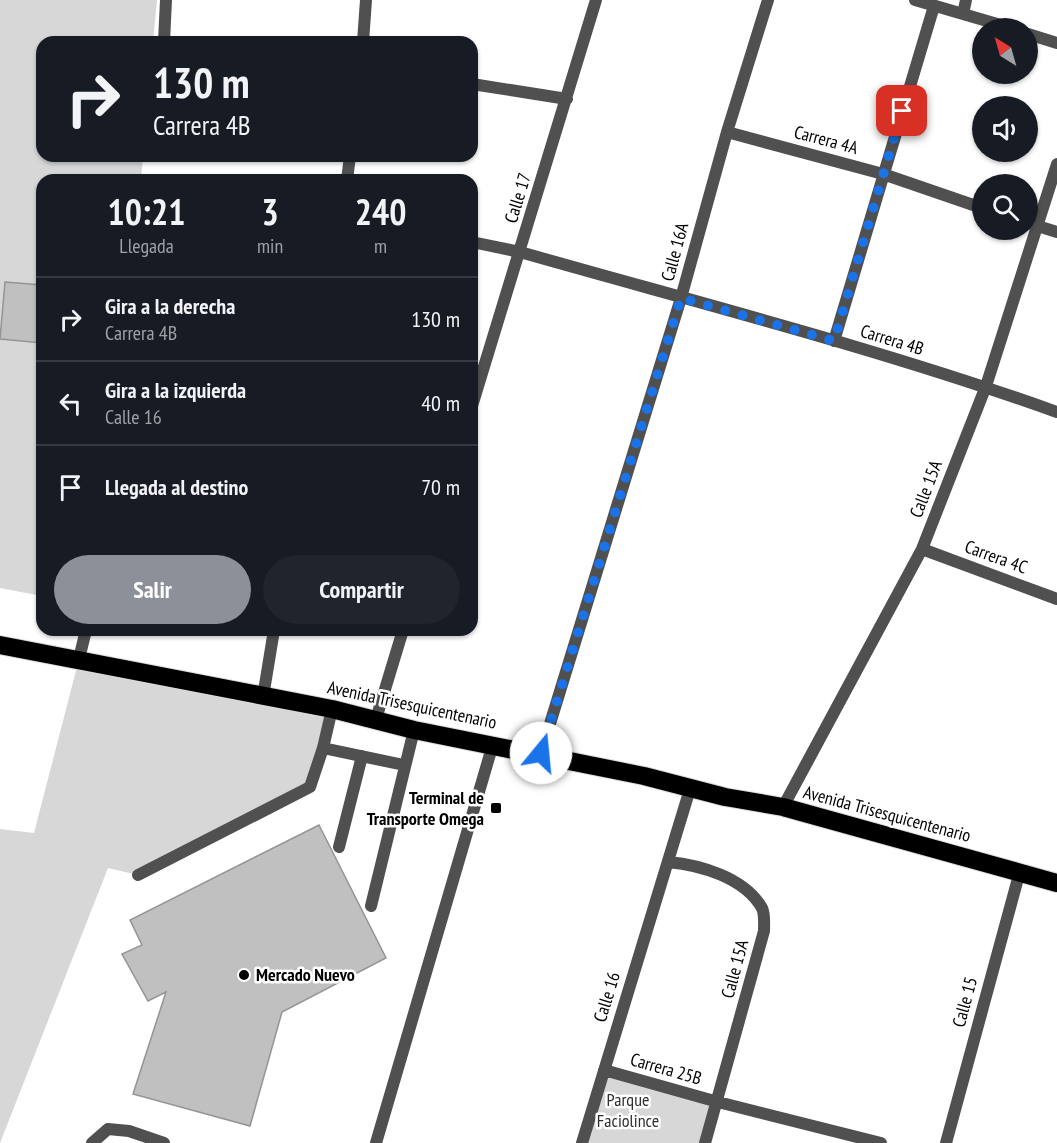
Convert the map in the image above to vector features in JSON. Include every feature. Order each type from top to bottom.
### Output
[{"type":"highway","name":"Avenida Trisesquicentenario","points":[[0,645],[332,709],[414,730],[541,753],[644,776],[690,789],[783,807],[1057,883]]},
{"type":"street","points":[[164,36],[166,0]]},
{"type":"street","points":[[363,36],[366,0]]},
{"type":"street","name":"Calle 17","points":[[478,387],[596,0]]},
{"type":"street","name":"Calle 16A","points":[[541,753],[681,298],[727,132],[768,0]]},
{"type":"street","points":[[915,0],[977,18]]},
{"type":"street","points":[[963,14],[966,0]]},
{"type":"street","points":[[834,341],[934,6]]},
{"type":"street","points":[[1038,37],[1057,43]]},
{"type":"street","points":[[478,85],[567,99]]},
{"type":"street","name":"Carrera 4A","points":[[727,132],[883,174],[972,204]]},
{"type":"street","name":"Calle 15A","points":[[1038,210],[1057,164]]},
{"type":"street","points":[[1038,226],[1057,232]]},
{"type":"street","name":"Calle 15A","points":[[783,807],[922,549],[986,386],[1027,240]]},
{"type":"street","name":"Carrera 4B","points":[[478,243],[520,252],[834,341],[986,386],[1057,412]]},
{"type":"street","name":"Carrera 4C","points":[[922,549],[1057,599]]},
{"type":"street","points":[[79,659],[85,636]]},
{"type":"street","points":[[263,697],[273,636]]},
{"type":"street","points":[[375,719],[401,636]]},
{"type":"street","points":[[138,875],[310,788],[332,709]]},
{"type":"street","points":[[371,906],[414,730]]},
{"type":"street","points":[[376,1143],[493,744]]},
{"type":"street","points":[[323,748],[404,765]]},
{"type":"street","points":[[339,847],[362,756]]},
{"type":"street","name":"Calle 16","points":[[582,1143],[690,789]]},
{"type":"street","name":"Calle 15A","points":[[668,862],[692,864],[747,889],[763,910],[764,931],[705,1143]]},
{"type":"street","name":"Calle 15","points":[[946,1143],[1020,871]]},
{"type":"street","name":"Carrera 25B","points":[[604,1070],[718,1102],[881,1143]]},
{"type":"street","points":[[92,1143],[108,1129],[129,1131],[164,1143]]},
{"type":"green space","points":[[0,0],[157,0],[154,36],[36,36],[36,162],[142,162],[142,174],[36,174],[36,595],[0,588]]},
{"type":"green space","points":[[79,659],[332,709],[310,787],[138,875],[108,868],[0,1143],[0,829],[34,833]]},
{"type":"green space","name":"Parque Faciolince","points":[[604,1070],[718,1102],[705,1143],[582,1143]]},
{"type":"building","points":[[5,282],[36,285],[36,342],[0,339]]},
{"type":"building","name":"Mercado Nuevo","points":[[319,825],[386,958],[282,1012],[250,1126],[133,1094],[166,992],[148,1001],[122,954],[142,945],[130,920]]},
{"type":"place","name":"Terminal de Transporte Omega","points":[[496,808]]},
{"type":"place","name":"Mercado Nuevo","points":[[244,975]]},
{"type":"route","points":[[541,753],[681,298],[834,341],[902,111]]}]
